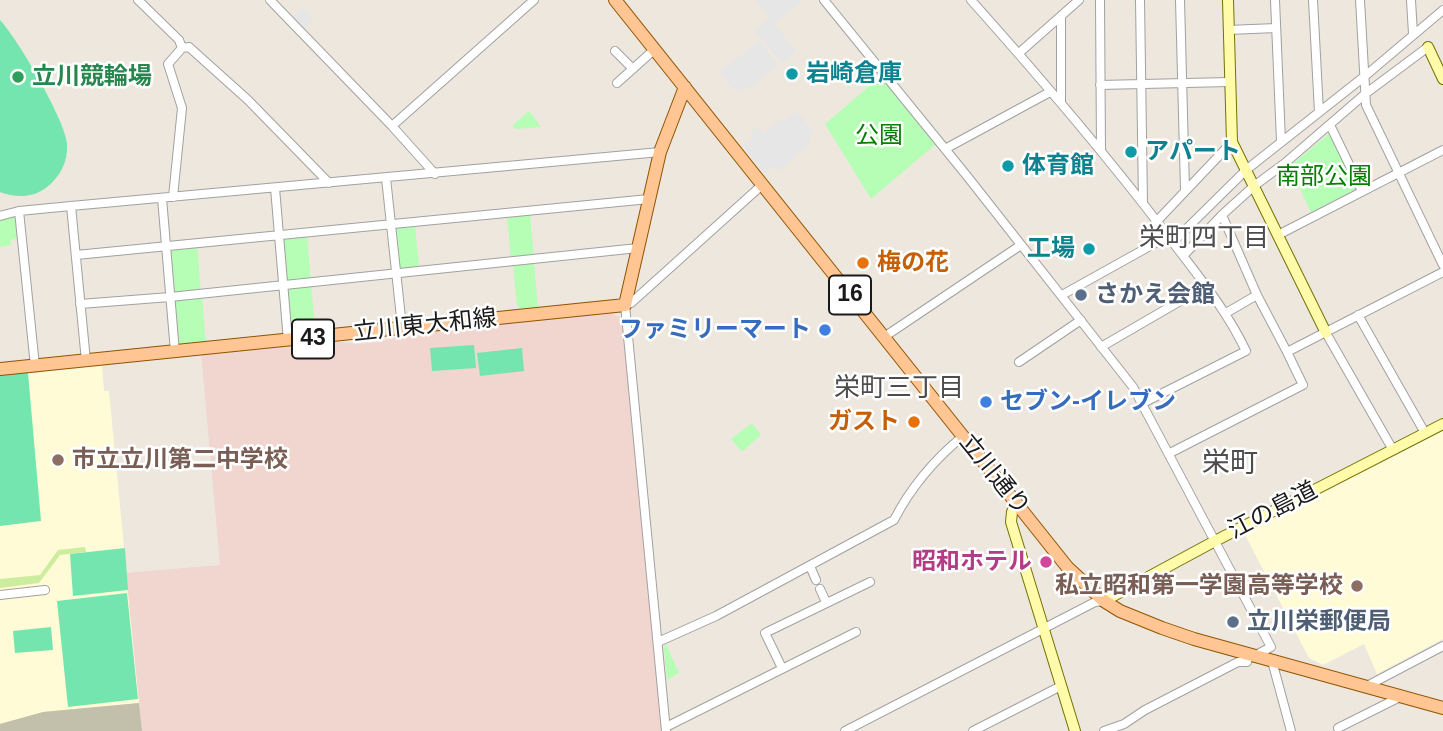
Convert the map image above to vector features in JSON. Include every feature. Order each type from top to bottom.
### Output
[{"type":"main road","name":"立川通り","points":[[615,0],[1068,568],[1104,601],[1120,611],[1162,628],[1443,708]]},
{"type":"main road","points":[[625,305],[660,152],[685,87]]},
{"type":"main road","name":"立川東大和線","points":[[0,368],[625,305]]},
{"type":"street","points":[[138,0],[179,40],[182,48]]},
{"type":"street","points":[[270,0],[435,174]]},
{"type":"street","points":[[278,8],[286,0]]},
{"type":"street","points":[[392,127],[534,0]]},
{"type":"street","points":[[824,0],[1062,295],[1143,403],[1271,647],[1252,655],[1247,662],[1238,662],[1145,710],[1125,724],[1104,731]]},
{"type":"street","points":[[971,0],[1061,103],[1184,255],[1226,313],[1246,351],[1143,403]]},
{"type":"street","points":[[1019,53],[1079,0]]},
{"type":"street","points":[[1100,0],[1101,152]]},
{"type":"street","points":[[1140,0],[1143,203]]},
{"type":"street","points":[[1180,0],[1185,190]]},
{"type":"street","points":[[1228,0],[1232,142],[1326,332],[1393,450]]},
{"type":"street","points":[[1275,0],[1281,141]]},
{"type":"street","points":[[1313,0],[1319,111]]},
{"type":"street","points":[[1360,0],[1366,105],[1443,265]]},
{"type":"street","points":[[1411,0],[1413,34]]},
{"type":"street","points":[[1062,295],[1170,239],[1246,170],[1443,10]]},
{"type":"street","points":[[1061,16],[1061,103]]},
{"type":"street","points":[[1228,30],[1276,28]]},
{"type":"street","points":[[173,197],[182,108],[168,64],[182,48],[189,47],[329,183]]},
{"type":"street","points":[[1184,255],[1254,186],[1365,94],[1428,47],[1443,79]]},
{"type":"street","points":[[617,83],[655,49]]},
{"type":"street","points":[[615,51],[633,69]]},
{"type":"street","points":[[1100,85],[1229,82]]},
{"type":"street","points":[[945,149],[1050,92]]},
{"type":"street","points":[[1330,125],[1362,191]]},
{"type":"street","points":[[1157,221],[1232,142]]},
{"type":"street","points":[[1278,234],[1443,150]]},
{"type":"street","points":[[0,216],[19,211],[660,152]]},
{"type":"street","points":[[386,178],[402,327]]},
{"type":"street","points":[[762,185],[631,303],[625,305],[666,729],[856,632]]},
{"type":"street","points":[[271,188],[279,236],[288,341]]},
{"type":"street","points":[[162,198],[175,352]]},
{"type":"street","points":[[76,255],[649,200]]},
{"type":"street","points":[[71,206],[86,361]]},
{"type":"street","points":[[19,211],[35,366]]},
{"type":"street","points":[[1170,453],[1303,385],[1257,295],[1222,215]]},
{"type":"street","points":[[884,337],[1021,245]]},
{"type":"street","points":[[80,304],[284,286],[638,248]]},
{"type":"street","points":[[1287,352],[1443,272]]},
{"type":"street","points":[[1101,346],[1206,286]]},
{"type":"street","points":[[1226,313],[1257,295]]},
{"type":"street","points":[[1358,315],[1425,433]]},
{"type":"street","points":[[1019,362],[1081,320]]},
{"type":"street","name":"江の島道","points":[[1104,601],[1443,424]]},
{"type":"street","points":[[658,642],[716,616],[894,520],[904,500],[925,473],[963,436]]},
{"type":"street","points":[[1016,502],[1011,522],[1072,730]]},
{"type":"street","points":[[810,566],[816,580]]},
{"type":"street","points":[[782,668],[765,633],[870,582]]},
{"type":"street","points":[[820,589],[826,603]]},
{"type":"street","points":[[0,595],[45,590]]},
{"type":"street","points":[[845,731],[1043,628],[1096,602],[1104,601]]},
{"type":"street","points":[[1365,687],[1443,646]]},
{"type":"street","points":[[1272,661],[1291,731]]},
{"type":"street","points":[[973,731],[1061,686]]},
{"type":"street","points":[[1338,727],[1400,697]]},
{"type":"shaded area","points":[[755,0],[803,0],[774,24],[796,51],[782,63],[754,31],[770,18]]},
{"type":"shaded area","points":[[302,8],[313,20],[303,30],[292,18]]},
{"type":"shaded area","points":[[759,41],[778,65],[752,87],[740,92],[736,88],[733,90],[720,72]]},
{"type":"shaded area","points":[[797,111],[814,132],[808,138],[811,142],[779,171],[774,166],[765,174],[743,145],[757,126],[764,133],[779,119],[783,123]]},
{"type":"shaded area","points":[[613,312],[624,319],[663,731],[142,731],[126,573],[220,565],[201,352],[328,340],[355,344],[381,342],[407,332]]},
{"type":"shaded area","points":[[102,364],[104,391],[109,391],[139,703],[43,712],[0,724],[0,374],[38,373],[41,370]]},
{"type":"shaded area","name":"私立昭和第一学園高等学校","points":[[1443,430],[1443,639],[1377,674],[1364,644],[1323,665],[1309,658],[1244,533]]},
{"type":"shaded area","points":[[139,703],[142,731],[0,731],[0,724],[43,712]]},
{"type":"green space","name":"立川競輪場","points":[[0,20],[40,80],[65,133],[67,144],[65,163],[56,179],[42,191],[30,195],[18,196],[0,192]]},
{"type":"green space","name":"公園","points":[[881,76],[936,144],[871,199],[825,124]]},
{"type":"green space","points":[[529,111],[541,127],[513,127],[513,125]]},
{"type":"green space","name":"南部公園","points":[[1330,133],[1358,188],[1311,213],[1290,166]]},
{"type":"green space","points":[[18,212],[21,238],[11,240],[11,245],[0,247],[0,216]]},
{"type":"green space","points":[[530,214],[534,257],[511,259],[507,218]]},
{"type":"green space","points":[[415,225],[419,267],[397,270],[393,227]]},
{"type":"green space","points":[[307,234],[311,282],[284,285],[280,237]]},
{"type":"green space","points":[[197,245],[201,293],[172,296],[167,248]]},
{"type":"green space","points":[[534,262],[538,309],[520,310],[517,305],[513,264]]},
{"type":"green space","points":[[311,284],[316,338],[289,341],[285,286]]},
{"type":"green space","points":[[202,295],[206,348],[176,351],[172,298]]},
{"type":"green space","points":[[474,345],[476,368],[432,371],[430,348]]},
{"type":"green space","points":[[522,348],[524,371],[480,376],[477,353]]},
{"type":"green space","points":[[26,371],[41,521],[0,526],[0,374]]},
{"type":"green space","points":[[752,423],[761,435],[742,452],[731,439]]},
{"type":"green space","points":[[85,547],[86,552],[60,555],[39,583],[0,588],[0,579],[40,575],[58,550]]},
{"type":"green space","points":[[125,548],[128,590],[73,596],[70,554]]},
{"type":"green space","points":[[127,593],[138,699],[68,707],[57,601]]},
{"type":"green space","points":[[51,627],[53,650],[15,653],[13,631]]},
{"type":"green space","points":[[666,644],[679,673],[667,680],[664,648]]},
{"type":"place","name":"岩崎倉庫","points":[[792,74]]},
{"type":"place","name":"立川競輪場","points":[[18,77]]},
{"type":"place","name":"アパート","points":[[1131,152]]},
{"type":"place","name":"体育館","points":[[1008,166]]},
{"type":"place","name":"工場","points":[[1089,249]]},
{"type":"place","name":"梅の花","points":[[863,263]]},
{"type":"place","name":"さかえ会館","points":[[1081,295]]},
{"type":"place","name":"ファミリーマート","points":[[825,330]]},
{"type":"place","name":"セブン-イレブン","points":[[986,402]]},
{"type":"place","name":"ガスト","points":[[914,422]]},
{"type":"place","name":"市立立川第二中学校","points":[[58,460]]},
{"type":"place","name":"昭和ホテル","points":[[1046,562]]},
{"type":"place","name":"私立昭和第一学園高等学校","points":[[1357,586]]},
{"type":"place","name":"立川栄郵便局","points":[[1233,622]]},
{"type":"district","name":"栄町四丁目","points":[[1204,239]]},
{"type":"district","name":"栄町三丁目","points":[[899,389]]},
{"type":"district","name":"栄町","points":[[1230,464]]}]
